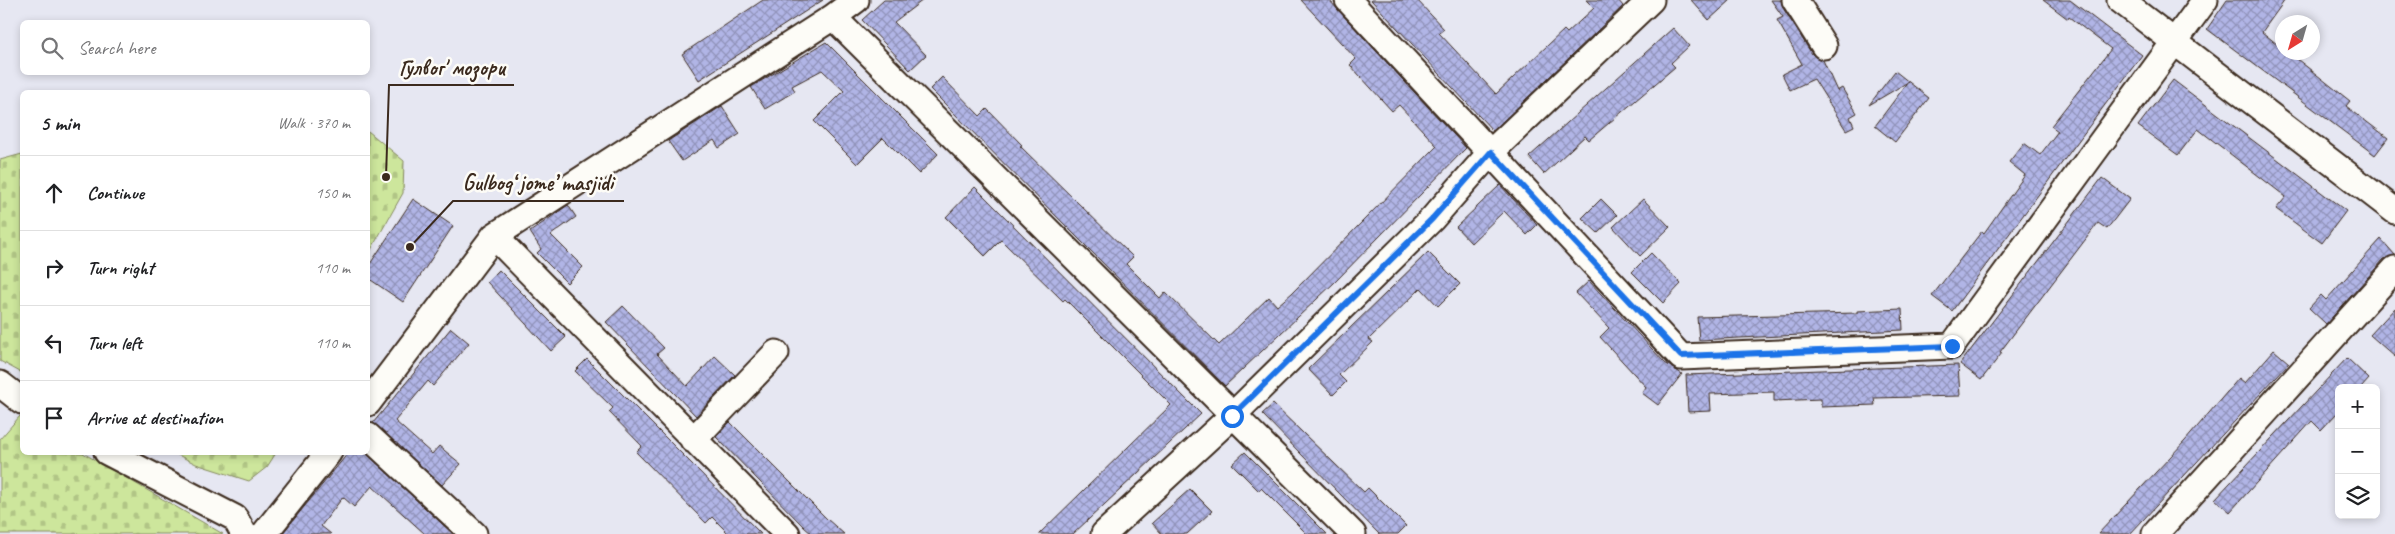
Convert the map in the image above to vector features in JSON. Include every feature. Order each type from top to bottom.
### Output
[{"type":"street","points":[[370,400],[494,236],[833,17],[856,0]]},
{"type":"street","points":[[1348,0],[1681,356],[1952,346],[2205,0]]},
{"type":"street","points":[[1104,534],[1232,416],[1432,219],[1491,152],[1650,0]]},
{"type":"street","points":[[1795,0],[1824,46]]},
{"type":"street","points":[[2120,0],[2395,211]]},
{"type":"street","points":[[833,17],[1232,416],[1353,534]]},
{"type":"street","points":[[494,236],[787,534]]},
{"type":"street","points":[[2155,534],[2395,269]]},
{"type":"street","points":[[693,440],[776,353]]},
{"type":"street","points":[[0,384],[20,399]]},
{"type":"street","points":[[370,438],[474,534]]},
{"type":"street","points":[[113,455],[235,518],[244,534]]},
{"type":"street","points":[[264,534],[327,455]]},
{"type":"green space","points":[[370,133],[404,161],[403,193],[370,251]]},
{"type":"green space","points":[[20,155],[20,372],[0,361],[0,160]]},
{"type":"green space","points":[[20,416],[20,455],[86,455],[223,534],[0,534],[0,439]]},
{"type":"green space","points":[[178,455],[275,455],[267,467],[249,481],[196,464]]},
{"type":"building","points":[[763,0],[823,0],[699,80],[682,54]]},
{"type":"building","points":[[884,0],[923,0],[894,22],[926,55],[910,70],[862,20]]},
{"type":"building","points":[[1301,0],[1329,0],[1466,148],[1335,282],[1225,386],[930,89],[942,77],[980,116],[987,109],[1022,145],[1020,146],[1133,257],[1126,264],[1160,298],[1165,292],[1219,345],[1269,297],[1277,306],[1292,293],[1437,146],[1399,105],[1392,111],[1350,65],[1356,59]]},
{"type":"building","points":[[1371,0],[1417,0],[1444,29],[1439,33],[1496,94],[1564,30],[1567,33],[1594,8],[1586,0],[1618,0],[1623,6],[1493,131]]},
{"type":"building","points":[[1691,0],[1731,0],[1709,20]]},
{"type":"building","points":[[1771,0],[1781,0],[1783,8],[1812,54],[1823,60],[1837,91],[1842,88],[1857,113],[1850,117],[1854,126],[1846,130],[1814,79],[1790,90],[1782,74],[1802,64],[1777,20],[1783,17]]},
{"type":"building","points":[[2043,0],[2070,0],[2142,55],[1952,311],[1932,296],[1982,231],[1984,233],[2025,175],[2009,162],[2024,143],[2040,155],[2058,131],[2051,126],[2111,49]]},
{"type":"building","points":[[2227,0],[2285,0],[2262,32],[2275,42],[2275,60],[2298,60],[2350,101],[2346,106],[2388,138],[2375,155],[2207,29]]},
{"type":"building","points":[[1673,28],[1689,46],[1671,63],[1675,67],[1589,140],[1585,136],[1544,174],[1529,157]]},
{"type":"building","points":[[826,42],[938,154],[919,174],[883,138],[857,164],[814,121],[844,91],[822,70],[792,86],[795,91],[765,109],[751,87]]},
{"type":"building","points":[[1895,71],[1929,98],[1895,142],[1875,126],[1908,82],[1869,105]]},
{"type":"building","points":[[2173,80],[2346,211],[2322,243],[2276,209],[2286,197],[2198,129],[2178,155],[2138,126]]},
{"type":"building","points":[[722,106],[740,134],[719,148],[714,140],[682,161],[668,141]]},
{"type":"building","points":[[2102,178],[2130,199],[2107,229],[2098,223],[1981,380],[1960,364]]},
{"type":"building","points":[[1500,185],[1537,225],[1527,235],[1504,211],[1471,243],[1456,227]]},
{"type":"building","points":[[975,187],[1201,414],[1073,534],[1039,534],[1171,405],[1065,299],[1063,301],[1001,240],[985,256],[946,217]]},
{"type":"building","points":[[413,199],[453,226],[403,302],[370,279],[370,264]]},
{"type":"building","points":[[1601,199],[1617,215],[1598,233],[1582,218]]},
{"type":"building","points":[[1643,199],[1670,227],[1640,256],[1613,227]]},
{"type":"building","points":[[568,205],[576,217],[551,235],[583,267],[567,283],[537,253],[541,249],[530,232]]},
{"type":"building","points":[[2381,239],[2395,255],[2384,259],[2326,324],[2309,308],[2321,295],[2326,300]]},
{"type":"building","points":[[1428,252],[1460,284],[1438,306],[1421,288],[1369,339],[1373,342],[1339,375],[1346,382],[1333,395],[1308,369]]},
{"type":"building","points":[[1651,253],[1681,284],[1663,303],[1632,272]]},
{"type":"building","points":[[499,270],[566,337],[551,351],[487,282]]},
{"type":"building","points":[[1589,281],[1665,363],[1682,374],[1658,405],[1642,393],[1646,387],[1600,337],[1609,328],[1576,293]]},
{"type":"building","points":[[623,306],[664,348],[657,354],[687,386],[715,356],[735,375],[696,416],[606,322]]},
{"type":"building","points":[[2395,308],[2395,357],[2370,335]]},
{"type":"building","points":[[1902,309],[1903,330],[1699,340],[1697,317],[1857,313],[1857,311]]},
{"type":"building","points":[[451,328],[469,343],[433,386],[428,381],[395,421],[432,454],[439,446],[461,464],[442,485],[373,423]]},
{"type":"building","points":[[2274,350],[2289,363],[2130,534],[2098,534],[2185,441],[2239,378],[2245,383]]},
{"type":"building","points":[[2347,358],[2369,379],[2365,384],[2335,384],[2335,415],[2321,430],[2312,421],[2230,512],[2215,499]]},
{"type":"building","points":[[587,359],[761,534],[729,534],[712,517],[706,523],[636,452],[642,446],[609,412],[613,408],[575,371]]},
{"type":"building","points":[[1958,365],[1960,396],[1874,398],[1875,405],[1821,407],[1821,399],[1774,401],[1774,392],[1710,394],[1711,411],[1688,412],[1686,375]]},
{"type":"building","points":[[1273,404],[1364,492],[1368,488],[1406,526],[1398,534],[1379,534],[1262,414]]},
{"type":"building","points":[[730,422],[844,534],[812,534],[804,527],[716,437]]},
{"type":"building","points":[[1245,452],[1327,534],[1307,534],[1261,488],[1259,491],[1232,464]]},
{"type":"building","points":[[347,455],[368,455],[453,534],[425,534],[372,486],[354,507],[343,497],[321,526],[331,534],[282,534]]},
{"type":"building","points":[[1190,489],[1212,511],[1187,534],[1162,534],[1152,523]]},
{"type":"place","name":"Гулвог' мозори","points":[[386,177]]},
{"type":"place","name":"Gulbog‘ jome’ masjidi","points":[[410,247]]},
{"type":"route","points":[[1232,416],[1432,219],[1491,152],[1681,356],[1952,346]]}]
